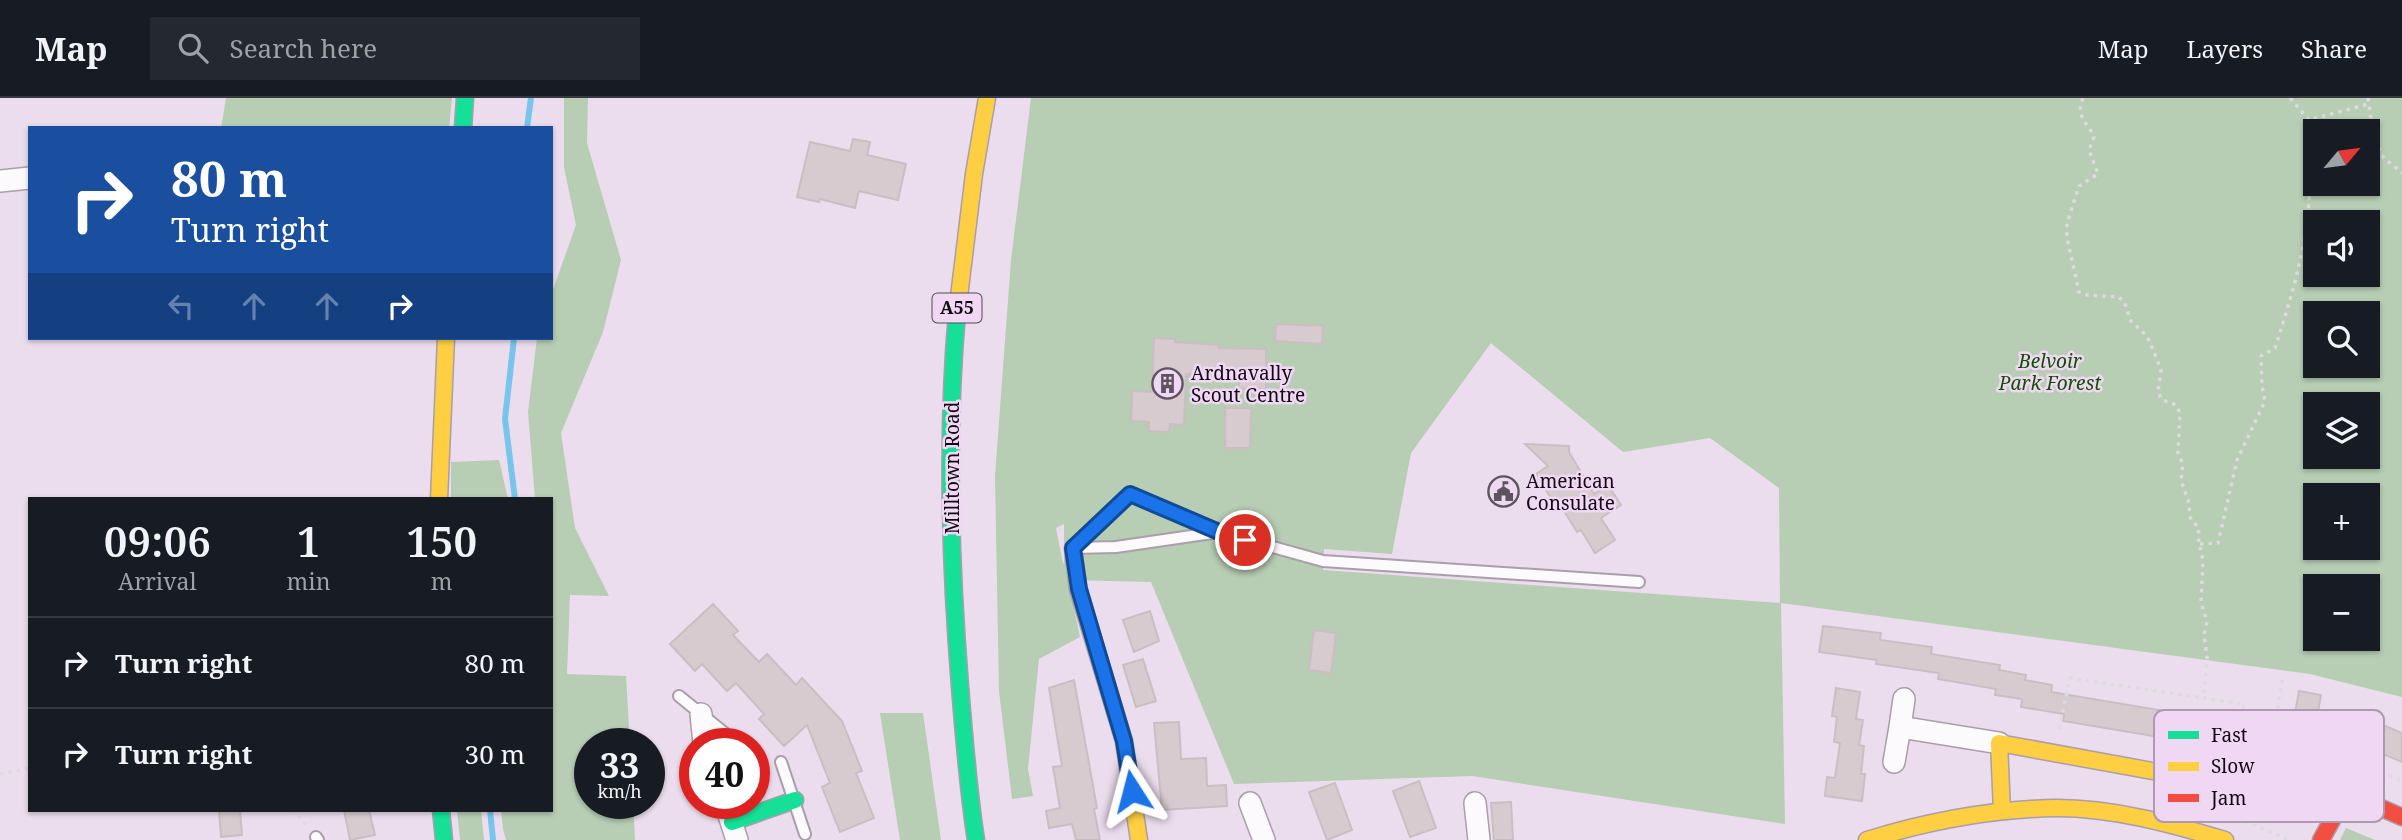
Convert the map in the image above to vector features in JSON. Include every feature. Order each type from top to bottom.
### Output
[{"type":"main road","points":[[463,126],[465,98]]},
{"type":"main road","name":"Milltown Road","points":[[976,840],[953,624],[951,422],[956,321],[970,202],[987,98]]},
{"type":"main road","points":[[439,497],[446,340]]},
{"type":"main road","points":[[1073,548],[1079,589],[1124,741],[1139,840]]},
{"type":"main road","points":[[2002,811],[1999,743],[2154,771]]},
{"type":"main road","points":[[731,822],[795,800]]},
{"type":"main road","points":[[1867,840],[1966,814],[2002,811],[2058,808],[2119,814],[2154,821]]},
{"type":"main road","points":[[2384,809],[2402,817]]},
{"type":"main road","points":[[441,812],[444,840]]},
{"type":"main road","points":[[2158,822],[2225,840]]},
{"type":"main road","points":[[2321,840],[2331,822]]},
{"type":"street","points":[[0,181],[28,178]]},
{"type":"street","points":[[1894,762],[1904,699]]},
{"type":"street","points":[[701,714],[702,728]]},
{"type":"street","points":[[1900,727],[1999,743]]},
{"type":"street","points":[[1250,803],[1264,840]]},
{"type":"street","points":[[1475,803],[1479,840]]},
{"type":"lane","points":[[1073,548],[1130,494],[1219,532],[1323,561],[1639,582]]},
{"type":"lane","points":[[1073,548],[1116,547],[1219,532]]},
{"type":"lane","points":[[679,696],[718,728]]},
{"type":"lane","points":[[781,762],[805,834]]},
{"type":"path","points":[[2083,98],[2080,117],[2094,137],[2089,150],[2098,174],[2079,186],[2067,223],[2067,238],[2077,276],[2076,285],[2079,292],[2087,295],[2118,297],[2124,301],[2131,321],[2147,337],[2161,370],[2158,391],[2161,399],[2176,405],[2180,413],[2178,453],[2183,464],[2181,480],[2189,503],[2190,517],[2199,529],[2203,561],[2202,602],[2207,622],[2204,635],[2207,658],[2204,698]]},
{"type":"path","points":[[2290,98],[2309,120],[2368,101],[2374,139],[2384,158],[2402,173]]},
{"type":"path","points":[[2200,544],[2218,542],[2237,460],[2265,401],[2261,356],[2275,348],[2291,295],[2308,217],[2309,196]]},
{"type":"path","points":[[2277,710],[2283,677]]},
{"type":"path","points":[[2054,753],[2070,678],[2244,704],[2243,710]]},
{"type":"path","points":[[0,774],[28,768]]},
{"type":"path","points":[[294,812],[317,838]]},
{"type":"path","points":[[2247,822],[2289,840]]},
{"type":"green space","points":[[226,98],[452,98],[449,126],[221,126]]},
{"type":"green space","points":[[564,98],[588,98],[587,143],[621,260],[603,332],[561,433],[575,528],[609,596],[570,595],[567,674],[626,676],[629,728],[574,728],[574,819],[634,819],[635,840],[506,840],[501,812],[553,812],[553,497],[535,497],[528,412],[537,340],[553,340],[553,289],[576,225],[564,167]]},
{"type":"green space","name":"Belvoir Park Forest","points":[[1031,98],[2402,98],[2402,697],[2310,674],[1781,603],[1785,824],[1472,776],[1234,784],[1151,582],[1068,580],[1080,637],[1039,659],[1028,769],[1033,796],[1012,799],[999,691],[995,476],[1011,260]],"holes":[[[1491,343],[1623,452],[1710,438],[1779,488],[1780,603],[1323,570],[1324,549],[1392,554],[1411,453]],[[1064,524],[1063,564],[1056,528]]]},
{"type":"green space","points":[[499,460],[508,497],[451,497],[451,462]]},
{"type":"green space","points":[[880,713],[923,713],[941,840],[900,840]]},
{"type":"green space","points":[[457,812],[481,812],[484,840],[460,840]]},
{"type":"green space","points":[[2346,828],[2375,840],[2340,840]]},
{"type":"building","points":[[853,139],[870,142],[867,155],[906,164],[898,200],[859,191],[855,208],[820,199],[819,202],[797,197],[810,142],[850,151]]},
{"type":"building","points":[[1276,324],[1323,326],[1322,344],[1275,341]]},
{"type":"building","name":"Ardnavally Scout Centre","points":[[1154,338],[1219,345],[1219,348],[1266,349],[1266,389],[1239,388],[1239,377],[1186,374],[1184,425],[1170,424],[1169,432],[1149,431],[1149,422],[1131,421],[1132,391],[1152,392]]},
{"type":"building","points":[[1225,408],[1251,408],[1250,448],[1225,448]]},
{"type":"building","points":[[1525,444],[1569,446],[1569,452],[1594,494],[1608,485],[1621,505],[1601,518],[1615,540],[1595,553],[1581,530],[1577,532],[1561,506],[1557,508],[1536,474],[1548,466]]},
{"type":"building","points":[[713,604],[738,631],[733,635],[759,662],[767,654],[796,685],[802,678],[842,721],[862,771],[856,773],[874,818],[840,832],[822,787],[830,783],[807,725],[784,746],[759,719],[764,714],[736,683],[727,691],[702,664],[695,671],[670,644]]},
{"type":"building","points":[[1150,611],[1159,641],[1134,652],[1123,620]]},
{"type":"building","points":[[1823,626],[1881,633],[1880,640],[1932,647],[1931,654],[2000,665],[1999,670],[2026,675],[2025,680],[2052,685],[2051,692],[2158,710],[2154,710],[2154,736],[2063,721],[2064,714],[2021,707],[2022,699],[1995,695],[1996,689],[1938,679],[1939,673],[1876,664],[1877,660],[1819,652]]},
{"type":"building","points":[[1314,630],[1336,633],[1331,673],[1309,670]]},
{"type":"building","points":[[1143,659],[1156,701],[1136,707],[1123,665]]},
{"type":"building","points":[[1074,680],[1097,808],[1094,809],[1100,840],[1076,840],[1072,824],[1049,828],[1046,811],[1060,808],[1053,767],[1062,766],[1049,688]]},
{"type":"building","points":[[1836,688],[1860,692],[1856,719],[1863,720],[1859,745],[1864,746],[1862,801],[1825,796],[1827,777],[1835,778],[1840,743],[1834,742],[1837,717],[1832,716]]},
{"type":"building","points":[[2299,691],[2321,695],[2318,710],[2296,710]]},
{"type":"building","points":[[1179,722],[1181,759],[1206,758],[1207,786],[1226,785],[1227,806],[1162,810],[1154,723]]},
{"type":"building","points":[[2384,725],[2402,733],[2402,762],[2384,755]]},
{"type":"building","points":[[1419,781],[1436,828],[1410,837],[1393,791]]},
{"type":"building","points":[[1335,783],[1352,830],[1327,840],[1309,792]]},
{"type":"building","points":[[1511,802],[1513,840],[1494,840],[1491,803]]},
{"type":"building","points":[[219,812],[240,812],[242,835],[221,837]]},
{"type":"building","points":[[344,812],[369,812],[375,835],[350,840]]},
{"type":"waterway","points":[[527,126],[531,98]]},
{"type":"waterway","points":[[514,340],[505,419],[515,497]]},
{"type":"waterway","points":[[490,812],[493,840]]},
{"type":"traffic: fast","points":[[463,126],[465,98]]},
{"type":"traffic: fast","points":[[957,313],[951,406],[952,546],[963,724],[976,840]]},
{"type":"traffic: fast","points":[[732,822],[795,800]]},
{"type":"traffic: fast","points":[[441,812],[444,840]]},
{"type":"traffic: slow","points":[[957,313],[974,174],[987,98]]},
{"type":"traffic: slow","points":[[439,497],[446,340]]},
{"type":"traffic: slow","points":[[1073,548],[1078,589],[1124,741],[1139,840]]},
{"type":"traffic: slow","points":[[2002,811],[1999,743],[2154,771]]},
{"type":"traffic: slow","points":[[1867,840],[1961,817],[2009,811],[2078,809],[2154,821]]},
{"type":"traffic: slow","points":[[2158,822],[2225,840]]},
{"type":"traffic: jam","points":[[2384,809],[2402,817]]},
{"type":"traffic: jam","points":[[2321,840],[2331,822]]},
{"type":"place","name":"Ardnavally Scout Centre","points":[[1168,384]]},
{"type":"place","name":"American Consulate","points":[[1503,492]]},
{"type":"route","points":[[1132,791],[1124,741],[1079,589],[1073,548],[1130,494],[1219,532],[1245,540]]}]
